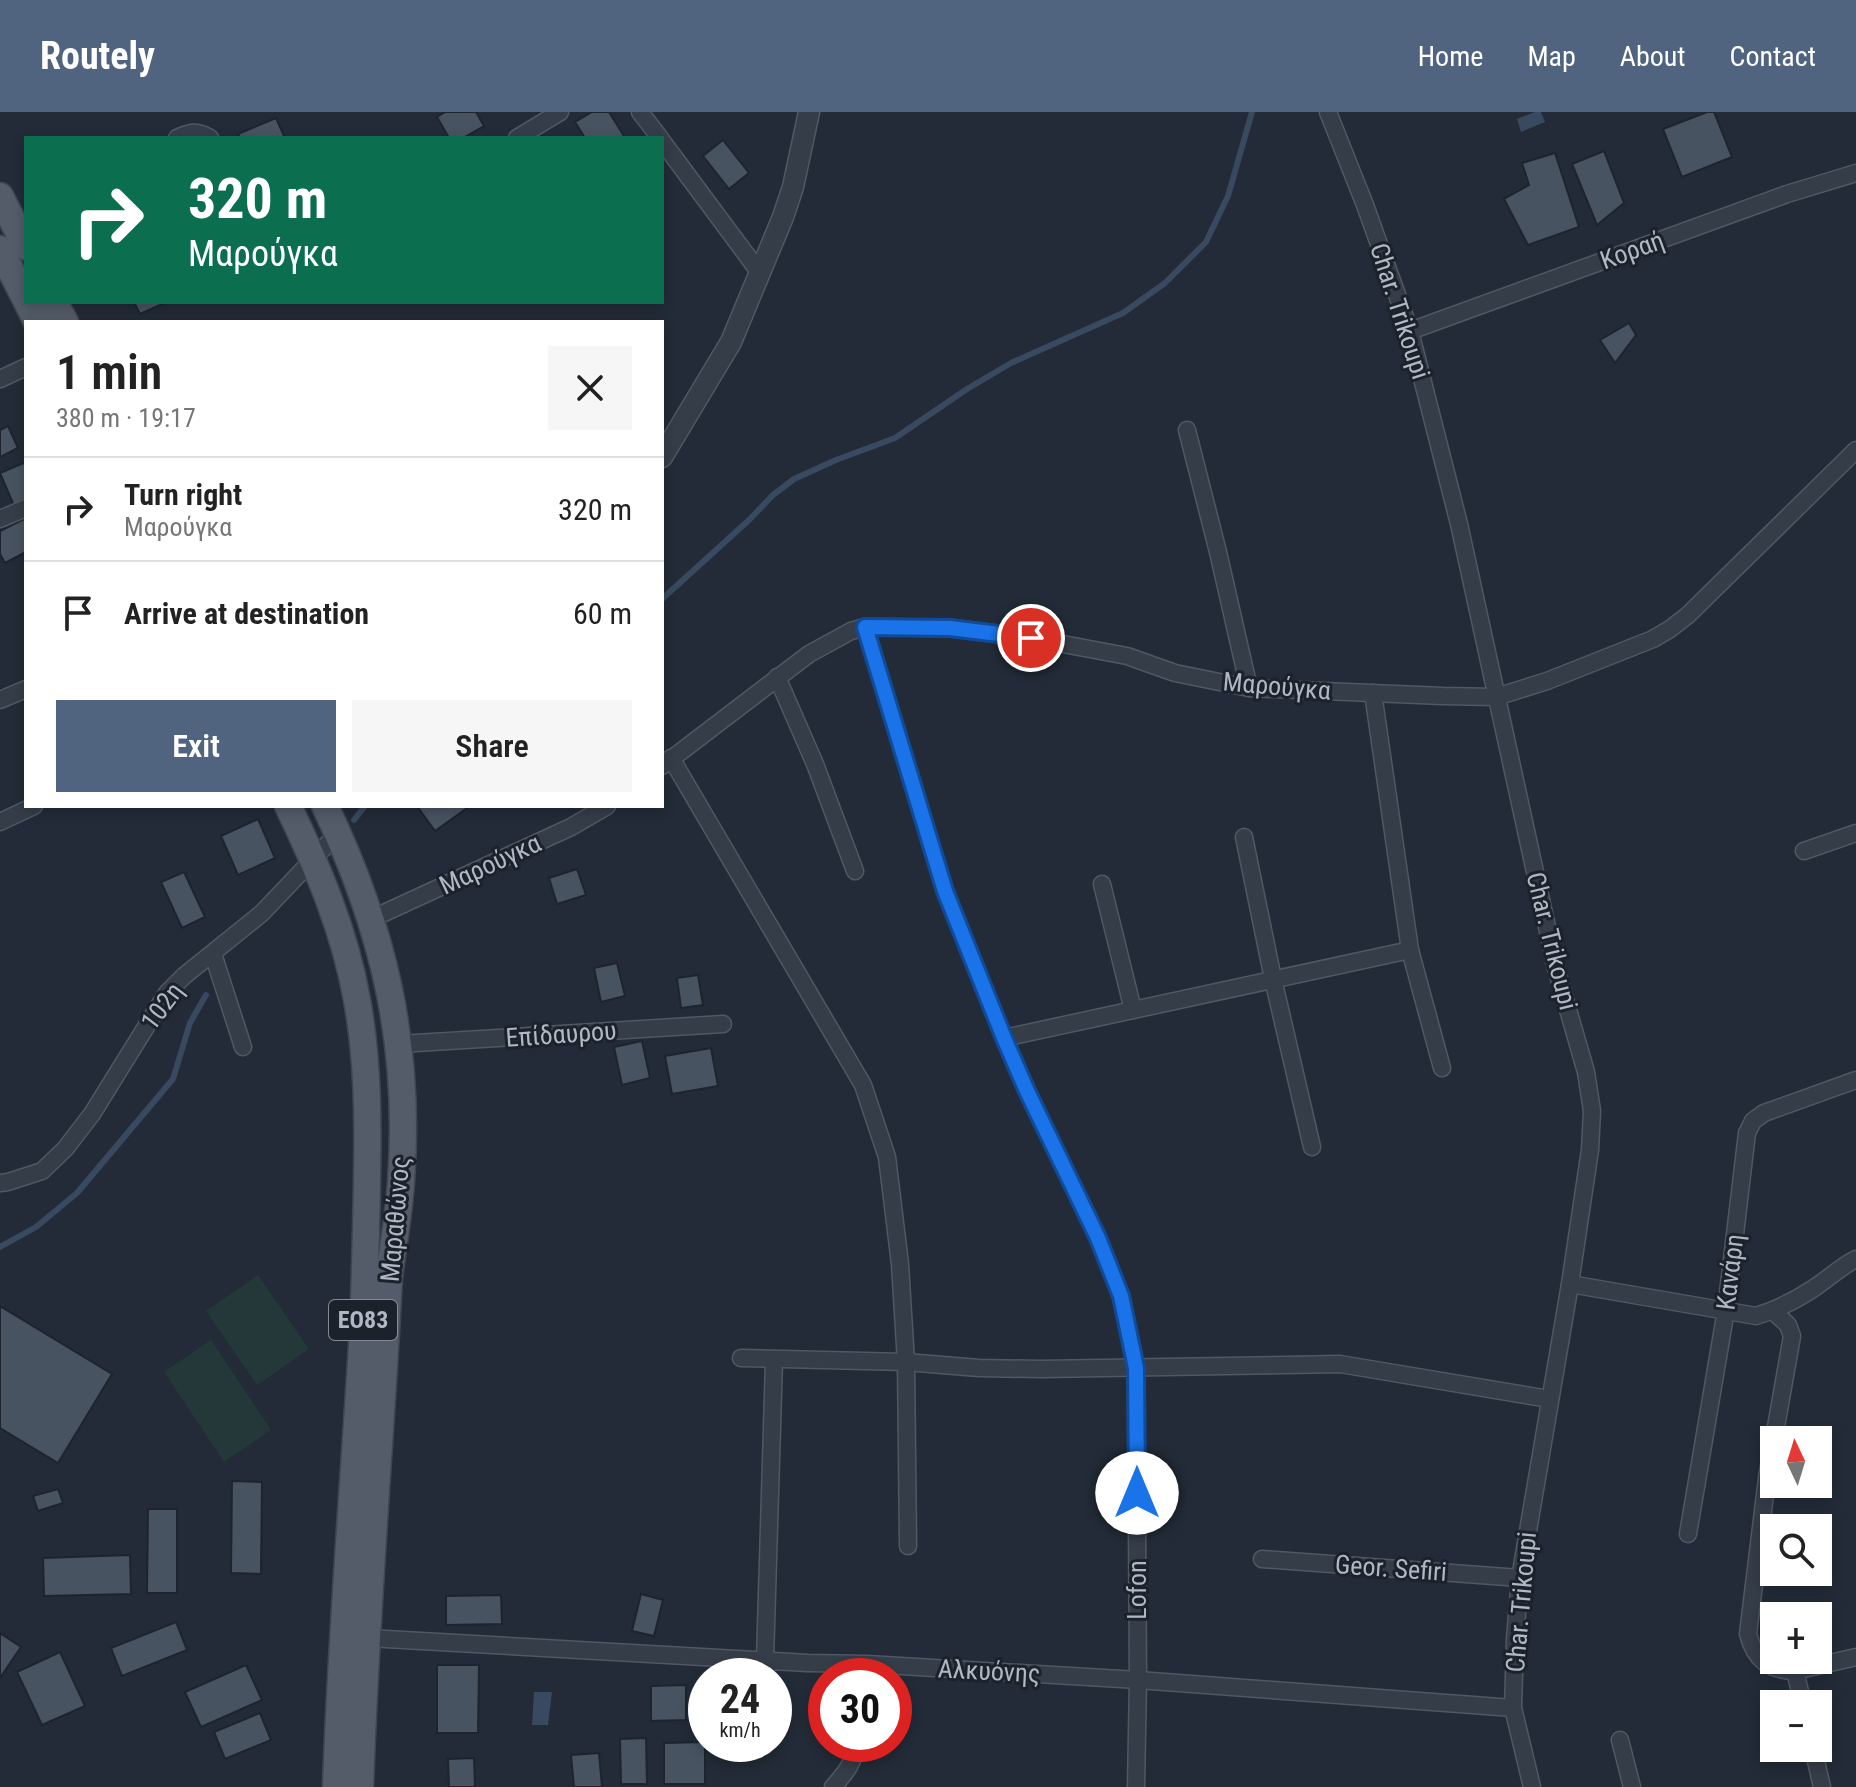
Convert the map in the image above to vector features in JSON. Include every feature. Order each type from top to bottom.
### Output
[{"type":"main road","points":[[12,205],[9,258],[24,294]]},
{"type":"main road","name":"Μαραθώνος","points":[[289,808],[335,914],[357,996],[365,1048],[368,1131],[366,1279],[336,1787]]},
{"type":"main road","name":"Μαραθώνος","points":[[326,808],[365,899],[390,990],[399,1044],[403,1130],[401,1182],[389,1280],[360,1787]]},
{"type":"street","points":[[520,136],[560,112]]},
{"type":"street","points":[[640,112],[658,136]]},
{"type":"street","points":[[664,454],[731,342],[783,217],[793,187],[809,112]]},
{"type":"street","name":"Char. Trikoupi","points":[[1328,112],[1410,331],[1459,524],[1556,968],[1586,1072],[1592,1111],[1590,1150],[1570,1284],[1520,1578],[1513,1708],[1532,1787]]},
{"type":"street","points":[[182,136],[201,132],[207,136]]},
{"type":"street","points":[[664,144],[760,273]]},
{"type":"street","name":"Κοραή","points":[[1410,331],[1787,194],[1856,173]]},
{"type":"street","points":[[0,379],[24,368]]},
{"type":"street","points":[[1187,430],[1249,688]]},
{"type":"street","name":"Μαρούγκα","points":[[666,762],[809,654],[851,631],[865,627],[950,628],[1031,638],[1127,656],[1175,673],[1249,688],[1496,697],[1547,681],[1653,639],[1670,629],[1856,450]]},
{"type":"street","points":[[0,519],[24,509]]},
{"type":"street","name":"Lofon","points":[[865,627],[945,891],[1027,1091],[1098,1238],[1121,1296],[1136,1368],[1136,1787]]},
{"type":"street","points":[[777,677],[815,764],[855,871]]},
{"type":"street","points":[[0,700],[24,690]]},
{"type":"street","points":[[1373,693],[1410,950],[1442,1068]]},
{"type":"street","points":[[666,762],[863,1085],[887,1157],[900,1264],[906,1362],[908,1546]]},
{"type":"street","points":[[0,822],[30,808]]},
{"type":"street","name":"Μαρούγκα","points":[[371,919],[571,827],[604,808]]},
{"type":"street","name":"102η","points":[[0,1183],[42,1171],[65,1149],[92,1114],[167,993],[262,913],[338,833]]},
{"type":"street","points":[[1804,851],[1856,833]]},
{"type":"street","points":[[1244,837],[1312,1147]]},
{"type":"street","points":[[1102,884],[1133,1010]]},
{"type":"street","points":[[1004,1038],[1410,950]]},
{"type":"street","points":[[213,954],[243,1047]]},
{"type":"street","name":"Επίδαυρου","points":[[399,1044],[723,1024]]},
{"type":"street","name":"Κανάρη","points":[[1688,1534],[1726,1310],[1747,1133],[1753,1121],[1764,1113],[1856,1080]]},
{"type":"street","points":[[1570,1284],[1756,1316],[1773,1311],[1814,1288],[1856,1259]]},
{"type":"street","points":[[1760,1658],[1752,1651],[1748,1634],[1767,1478],[1792,1336],[1788,1325],[1773,1311]]},
{"type":"street","points":[[741,1358],[1041,1369],[1340,1364],[1549,1399]]},
{"type":"street","points":[[765,1658],[774,1360]]},
{"type":"street","name":"Geor. Sefiri","points":[[1262,1559],[1520,1578]]},
{"type":"street","name":"Αλκυόνης","points":[[368,1638],[729,1658]]},
{"type":"street","points":[[1832,1663],[1856,1657]]},
{"type":"street","name":"Αλκυόνης","points":[[792,1662],[1138,1680],[1513,1708]]},
{"type":"street","points":[[1620,1740],[1632,1787]]},
{"type":"street","points":[[833,1787],[852,1762]]},
{"type":"street","points":[[1816,1762],[1822,1787]]},
{"type":"shaded area","points":[[258,1275],[309,1349],[257,1385],[206,1311]]},
{"type":"shaded area","points":[[211,1340],[271,1430],[224,1462],[164,1372]]},
{"type":"water","points":[[1541,112],[1545,122],[1521,132],[1517,119]]},
{"type":"water","points":[[534,1692],[552,1692],[548,1725],[532,1725]]},
{"type":"building","points":[[445,112],[476,112],[484,126],[466,136],[448,136],[437,117]]},
{"type":"building","points":[[592,112],[609,112],[624,136],[584,136],[575,122]]},
{"type":"building","points":[[1714,112],[1732,157],[1682,177],[1663,129]]},
{"type":"building","points":[[276,118],[284,136],[239,136]]},
{"type":"building","points":[[723,140],[749,173],[729,189],[703,156]]},
{"type":"building","points":[[1604,151],[1624,203],[1597,225],[1572,164]]},
{"type":"building","points":[[1555,153],[1579,227],[1528,245],[1504,199],[1529,185],[1522,163]]},
{"type":"building","points":[[135,304],[162,304],[140,314]]},
{"type":"building","points":[[1629,323],[1636,335],[1615,363],[1600,340]]},
{"type":"building","points":[[8,426],[18,448],[0,457],[0,430]]},
{"type":"building","points":[[24,463],[24,504],[15,508],[0,473]]},
{"type":"building","points":[[24,519],[24,553],[5,563],[0,554],[0,531]]},
{"type":"building","points":[[418,808],[467,808],[435,831]]},
{"type":"building","points":[[258,819],[275,858],[238,875],[221,836]]},
{"type":"building","points":[[577,869],[586,895],[557,904],[549,878]]},
{"type":"building","points":[[184,872],[205,917],[182,928],[161,882]]},
{"type":"building","points":[[617,963],[625,996],[601,1002],[594,968]]},
{"type":"building","points":[[698,975],[703,1005],[681,1008],[677,978]]},
{"type":"building","points":[[642,1041],[650,1078],[622,1085],[614,1047]]},
{"type":"building","points":[[711,1048],[718,1086],[672,1094],[665,1056]]},
{"type":"building","points":[[0,1306],[112,1374],[58,1463],[0,1428]]},
{"type":"building","points":[[232,1481],[262,1482],[261,1574],[231,1573]]},
{"type":"building","points":[[58,1489],[63,1503],[38,1511],[33,1496]]},
{"type":"building","points":[[148,1509],[177,1509],[177,1593],[147,1593]]},
{"type":"building","points":[[130,1555],[131,1594],[44,1596],[43,1558]]},
{"type":"building","points":[[641,1594],[663,1600],[654,1636],[632,1631]]},
{"type":"building","points":[[501,1595],[502,1624],[446,1625],[446,1596]]},
{"type":"building","points":[[176,1622],[187,1650],[122,1676],[111,1648]]},
{"type":"building","points":[[0,1633],[21,1647],[0,1678]]},
{"type":"building","points":[[60,1652],[85,1706],[42,1725],[17,1672]]},
{"type":"building","points":[[246,1665],[262,1700],[201,1727],[185,1692]]},
{"type":"building","points":[[437,1665],[479,1665],[478,1733],[437,1733]]},
{"type":"building","points":[[686,1685],[686,1720],[651,1721],[651,1686]]},
{"type":"building","points":[[260,1713],[271,1740],[225,1759],[214,1732]]},
{"type":"building","points":[[646,1738],[647,1784],[621,1784],[620,1739]]},
{"type":"building","points":[[688,1742],[688,1762],[705,1762],[705,1784],[664,1784],[664,1743]]},
{"type":"building","points":[[599,1753],[602,1787],[574,1787],[571,1755]]},
{"type":"building","points":[[474,1758],[475,1787],[449,1787],[448,1759]]},
{"type":"waterway","points":[[664,597],[794,479],[895,438],[1011,363],[1123,313],[1165,283],[1206,242],[1228,196],[1252,112]]},
{"type":"waterway","points":[[354,820],[363,808]]},
{"type":"waterway","points":[[0,1247],[36,1227],[77,1193],[173,1079],[190,1023],[206,995]]},
{"type":"route","points":[[1031,638],[950,628],[865,627],[945,891],[1027,1091],[1098,1238],[1121,1296],[1136,1368],[1137,1493]]}]
